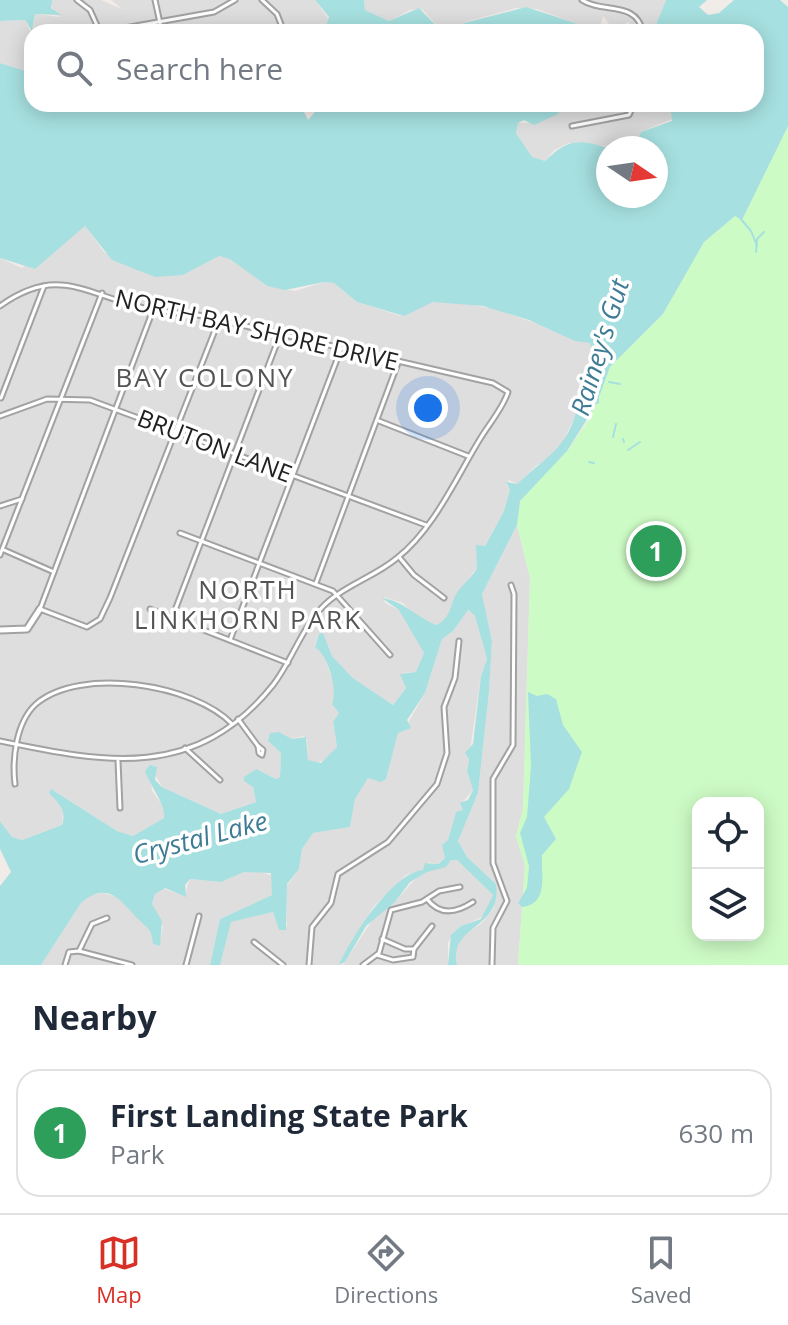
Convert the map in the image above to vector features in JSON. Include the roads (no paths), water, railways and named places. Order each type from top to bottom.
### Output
[{"type":"street","points":[[77,0],[90,10],[97,24]]},
{"type":"street","points":[[155,0],[160,23]]},
{"type":"street","points":[[153,24],[214,12],[235,0]]},
{"type":"street","points":[[262,0],[277,14],[281,24]]},
{"type":"street","points":[[582,0],[590,5],[625,9],[640,24]]},
{"type":"street","points":[[572,126],[629,115],[630,112]]},
{"type":"street","name":"NORTH BAY SHORE DRIVE","points":[[44,286],[75,285],[153,310],[219,320],[506,388],[507,397],[470,456]]},
{"type":"street","points":[[0,306],[44,286]]},
{"type":"street","points":[[1,398],[44,286]]},
{"type":"street","points":[[54,572],[1,551],[102,293]]},
{"type":"street","points":[[0,630],[27,629],[40,609],[153,310]]},
{"type":"street","points":[[40,609],[90,627],[100,619],[219,320]]},
{"type":"street","points":[[172,618],[280,335]]},
{"type":"street","points":[[230,640],[342,348]]},
{"type":"street","points":[[315,585],[379,421],[398,363]]},
{"type":"street","name":"BRUTON LANE","points":[[0,416],[47,399],[84,398],[117,407],[427,526]]},
{"type":"street","points":[[0,741],[78,757],[118,761],[185,748],[238,719],[271,687],[312,619],[337,595],[399,557],[427,526],[470,456],[379,421]]},
{"type":"street","points":[[0,506],[22,499]]},
{"type":"street","points":[[180,533],[337,595],[390,655]]},
{"type":"street","points":[[399,557],[414,575],[444,598]]},
{"type":"street","points":[[492,965],[493,928],[507,901],[493,866],[493,779],[513,745],[514,594],[511,585]]},
{"type":"street","points":[[150,609],[288,663]]},
{"type":"street","points":[[309,965],[312,927],[331,903],[338,874],[388,842],[427,799],[441,775],[448,746],[444,707],[455,678],[459,641]]},
{"type":"street","points":[[15,784],[17,745],[27,715],[39,701],[61,692],[93,685],[125,684],[162,689],[212,708],[232,724]]},
{"type":"street","points":[[238,719],[258,746]]},
{"type":"street","points":[[185,748],[220,780]]},
{"type":"street","points":[[118,761],[120,808]]},
{"type":"street","points":[[363,965],[377,954],[391,910],[427,899],[439,891],[460,887]]},
{"type":"street","points":[[427,899],[436,911],[443,913],[473,902]]},
{"type":"street","points":[[186,965],[199,916]]},
{"type":"street","points":[[79,951],[92,924],[107,918]]},
{"type":"street","points":[[377,954],[393,960],[413,957],[414,949],[432,926]]},
{"type":"street","points":[[382,939],[405,949],[414,949]]},
{"type":"street","points":[[254,942],[283,965]]},
{"type":"street","points":[[65,965],[69,952],[79,951],[132,965]]},
{"type":"street","points":[[106,957],[106,965]]},
{"type":"water","points":[[0,0],[52,0],[51,8],[61,15],[35,14],[33,24],[28,24],[25,20],[0,21]]},
{"type":"water","points":[[315,0],[364,0],[365,10],[389,21],[419,8],[434,24],[327,24],[329,17]]},
{"type":"water","points":[[666,0],[707,0],[699,7],[708,15],[719,13],[734,0],[780,0],[788,7],[788,126],[742,220],[735,216],[704,242],[663,314],[610,367],[596,405],[567,451],[520,501],[517,525],[482,594],[492,641],[489,692],[478,793],[458,841],[467,857],[496,884],[496,899],[492,910],[460,942],[456,952],[457,965],[448,965],[451,935],[461,926],[481,919],[493,895],[457,860],[451,860],[446,867],[427,872],[410,882],[395,902],[366,926],[345,962],[339,965],[353,939],[386,894],[398,882],[423,870],[425,863],[438,864],[445,858],[442,845],[448,840],[456,812],[463,810],[460,803],[468,800],[473,790],[467,771],[469,759],[465,753],[473,744],[481,676],[487,659],[475,616],[468,610],[453,631],[442,639],[425,693],[407,720],[411,728],[398,733],[386,779],[381,782],[368,778],[355,799],[350,827],[313,833],[302,849],[299,869],[287,884],[286,930],[279,930],[273,912],[231,922],[220,965],[210,965],[220,919],[272,895],[271,873],[244,872],[221,882],[190,879],[185,885],[186,897],[165,888],[155,894],[152,904],[162,921],[160,946],[153,944],[149,930],[119,900],[113,895],[99,893],[81,903],[41,965],[0,965],[0,886],[11,872],[0,849],[0,821],[12,837],[22,840],[62,825],[62,810],[49,793],[51,789],[117,831],[133,836],[164,818],[160,801],[145,771],[150,765],[157,767],[155,780],[162,787],[221,814],[256,802],[253,787],[244,781],[244,777],[256,769],[276,779],[280,777],[281,753],[268,741],[270,733],[279,732],[292,739],[306,737],[308,760],[321,763],[337,747],[333,722],[339,713],[332,704],[334,690],[328,665],[315,647],[319,634],[323,633],[332,656],[353,678],[393,705],[406,688],[400,674],[416,672],[424,653],[399,610],[382,598],[396,602],[437,625],[445,619],[457,592],[477,568],[476,545],[485,546],[504,511],[510,490],[506,482],[517,484],[564,439],[570,430],[587,373],[594,360],[590,343],[575,341],[529,320],[483,306],[433,302],[404,316],[357,302],[334,283],[324,282],[285,290],[267,286],[230,259],[219,256],[183,275],[155,277],[112,260],[85,226],[35,269],[0,258],[0,63],[24,70],[24,112],[304,112],[308,120],[315,112],[559,112],[534,125],[524,120],[518,123],[516,133],[532,157],[545,161],[567,145],[581,142],[596,145],[596,208],[668,208],[668,136],[639,136],[641,132],[672,121],[671,112],[764,112],[764,24],[656,24]]},
{"type":"water","points":[[526,7],[576,24],[464,24]]},
{"type":"water","points":[[528,692],[537,696],[547,694],[556,699],[563,725],[582,752],[569,789],[544,817],[556,839],[542,855],[540,894],[531,905],[522,907],[518,903],[527,888],[529,866],[520,833],[527,817],[531,766]]},
{"type":"waterway","points":[[740,218],[751,231],[757,246]]},
{"type":"waterway","points":[[756,252],[757,239],[764,232]]},
{"type":"waterway","name":"Rainey's Gut","points":[[609,382],[620,384]]},
{"type":"waterway","name":"Rainey's Gut","points":[[598,396],[598,403]]},
{"type":"waterway","points":[[613,437],[616,424]]},
{"type":"waterway","points":[[628,450],[640,442]]},
{"type":"waterway","points":[[589,462],[594,463]]},
{"type":"place","name":"First Landing State Park","points":[[656,551]]},
{"type":"district","name":"BAY COLONY","points":[[205,377]]},
{"type":"district","name":"NORTH LINKHORN PARK","points":[[248,604]]},
{"type":"water label","name":"Crystal Lake","points":[[200,837]]}]
